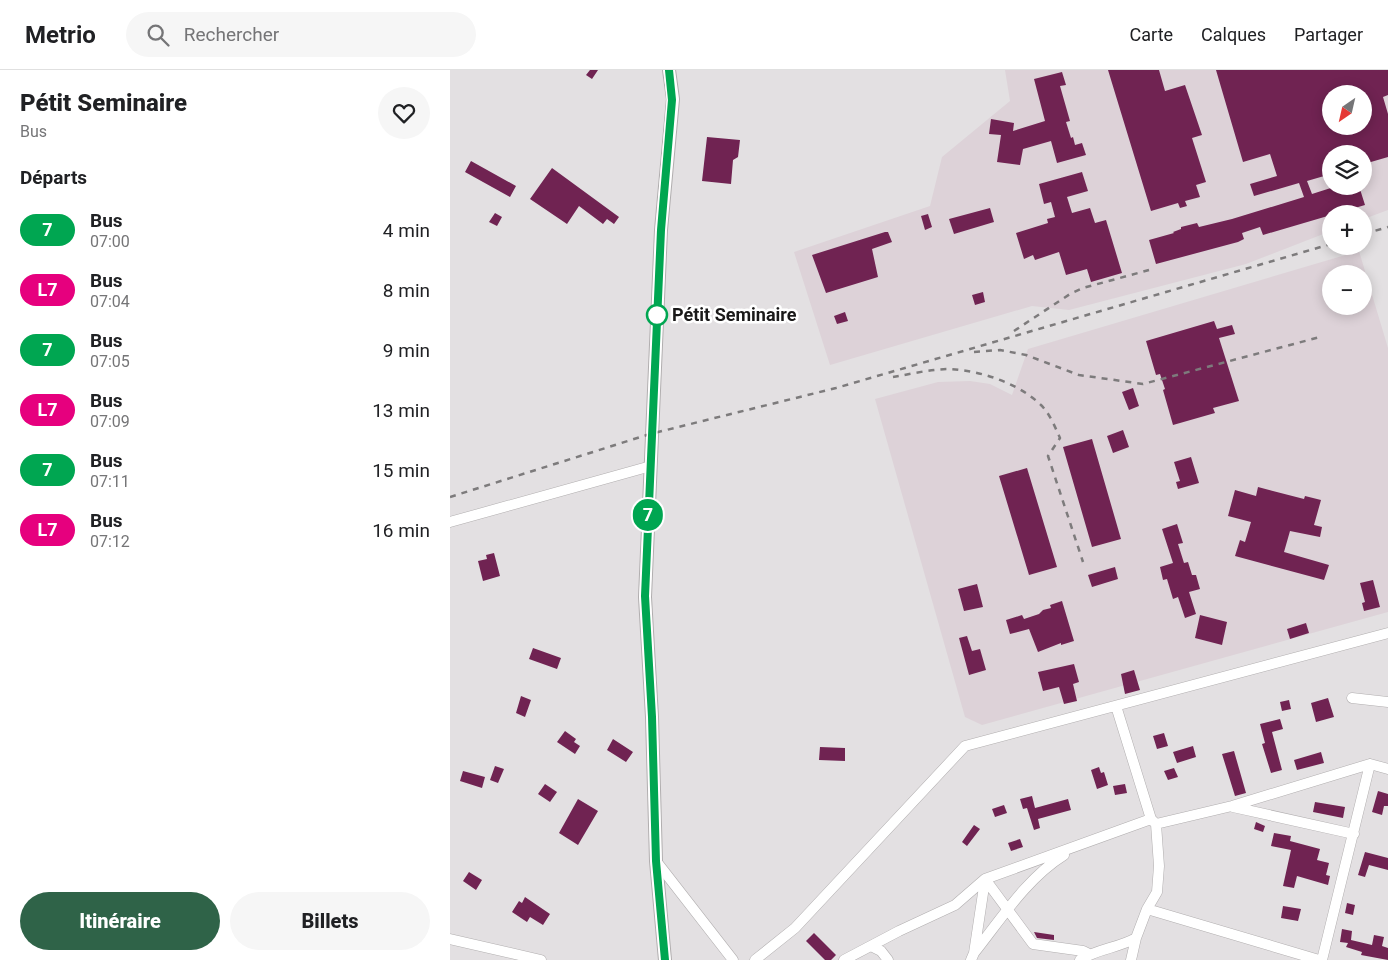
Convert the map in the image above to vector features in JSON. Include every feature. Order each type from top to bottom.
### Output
[{"type":"street","points":[[665,960],[656,861],[652,717],[645,596],[661,230],[672,100],[670,70]]},
{"type":"street","points":[[450,522],[651,466]]},
{"type":"street","points":[[755,960],[795,928],[965,746],[1388,633]]},
{"type":"street","points":[[1352,698],[1388,702]]},
{"type":"street","points":[[1116,706],[1154,822],[1159,866],[1157,892],[1146,909],[1131,960]]},
{"type":"street","points":[[1146,909],[1321,960],[1370,764]]},
{"type":"street","points":[[844,960],[955,905],[986,880],[1087,842],[1154,822],[1232,806],[1370,764],[1388,769]]},
{"type":"street","points":[[1232,806],[1354,834]]},
{"type":"street","points":[[972,956],[1009,908],[1044,870],[1055,860],[1087,842]]},
{"type":"street","points":[[656,861],[732,960]]},
{"type":"street","points":[[986,880],[1009,908],[1033,944],[1083,951],[1089,954]]},
{"type":"street","points":[[972,956],[986,880]]},
{"type":"street","points":[[1080,960],[1089,954],[1124,945],[1136,938]]},
{"type":"street","points":[[450,939],[541,960]]},
{"type":"street","points":[[871,946],[881,952],[888,960]]},
{"type":"shaded area","points":[[1005,70],[1388,70],[1388,210],[1372,216],[1372,205],[1322,205],[1322,234],[1246,264],[1069,310],[1032,306],[830,365],[794,252],[930,206],[942,157],[1010,101]]},
{"type":"shaded area","points":[[1345,255],[1360,255],[1363,265],[1322,265],[1322,315],[1372,315],[1372,294],[1388,348],[1388,612],[982,725],[965,717],[875,399],[938,382],[970,381],[990,384],[1012,395],[1028,349]]},
{"type":"building","points":[[590,70],[598,70],[592,79],[586,75]]},
{"type":"building","points":[[1108,70],[1159,70],[1165,91],[1185,85],[1202,135],[1192,138],[1206,182],[1196,185],[1200,197],[1185,201],[1187,206],[1180,208],[1178,203],[1151,211]]},
{"type":"building","points":[[1216,70],[1388,70],[1388,95],[1383,97],[1388,114],[1388,157],[1372,162],[1372,145],[1322,145],[1322,177],[1307,181],[1312,194],[1322,191],[1322,195],[1362,195],[1365,205],[1322,205],[1322,218],[1263,235],[1260,227],[1242,233],[1244,239],[1238,242],[1156,264],[1149,240],[1174,233],[1181,229],[1181,227],[1197,223],[1199,227],[1232,219],[1304,197],[1299,183],[1254,196],[1250,184],[1277,176],[1270,154],[1243,162]]},
{"type":"building","points":[[1062,72],[1066,85],[1060,86],[1070,121],[1066,122],[1075,145],[1082,143],[1086,155],[1057,163],[1051,141],[1023,149],[1020,165],[997,162],[1001,135],[989,134],[991,119],[1014,123],[1013,131],[1045,121],[1034,79]]},
{"type":"building","points":[[707,137],[740,140],[738,157],[733,160],[731,184],[702,181]]},
{"type":"building","points":[[471,161],[516,186],[510,197],[465,172]]},
{"type":"building","points":[[552,168],[619,217],[614,224],[607,219],[603,224],[579,206],[567,224],[530,199]]},
{"type":"building","points":[[1082,172],[1088,191],[1067,197],[1072,213],[1090,208],[1095,223],[1106,220],[1122,273],[1091,282],[1087,269],[1066,275],[1059,252],[1035,260],[1033,255],[1024,259],[1016,233],[1048,223],[1047,219],[1055,217],[1051,202],[1044,204],[1039,184]]},
{"type":"building","points":[[990,208],[994,222],[954,234],[949,219]]},
{"type":"building","points":[[495,213],[502,217],[497,226],[489,222]]},
{"type":"building","points":[[928,214],[932,227],[925,230],[921,216]]},
{"type":"building","points":[[888,232],[892,242],[872,249],[878,277],[826,293],[812,255]]},
{"type":"building","points":[[983,292],[985,302],[975,305],[972,295]]},
{"type":"building","points":[[845,312],[848,321],[837,324],[834,316]]},
{"type":"building","points":[[1214,321],[1217,329],[1232,325],[1235,334],[1219,338],[1239,401],[1213,408],[1215,413],[1173,425],[1163,390],[1165,389],[1160,374],[1156,375],[1146,341]]},
{"type":"building","points":[[1133,388],[1139,406],[1129,410],[1122,392]]},
{"type":"building","points":[[1123,430],[1129,447],[1113,453],[1107,436]]},
{"type":"building","points":[[1092,439],[1121,539],[1092,547],[1063,447]]},
{"type":"building","points":[[1191,457],[1199,483],[1178,489],[1176,482],[1180,481],[1174,462]]},
{"type":"building","points":[[1027,468],[1057,567],[1029,575],[999,476]]},
{"type":"building","points":[[1258,487],[1304,499],[1305,496],[1321,500],[1314,525],[1322,527],[1320,537],[1290,531],[1284,552],[1329,565],[1324,580],[1235,556],[1240,540],[1245,542],[1251,522],[1228,516],[1235,490],[1256,496]]},
{"type":"building","points":[[1177,524],[1183,543],[1178,544],[1184,563],[1188,562],[1192,575],[1196,575],[1200,589],[1189,592],[1196,614],[1185,618],[1178,597],[1173,599],[1167,579],[1163,580],[1160,567],[1173,563],[1162,529]]},
{"type":"building","points":[[494,553],[500,576],[483,581],[478,561],[487,559],[486,555]]},
{"type":"building","points":[[1115,567],[1118,579],[1092,587],[1088,575]]},
{"type":"building","points":[[1373,580],[1380,607],[1364,611],[1362,603],[1365,602],[1360,583]]},
{"type":"building","points":[[977,584],[983,607],[964,611],[958,589]]},
{"type":"building","points":[[1062,601],[1074,641],[1061,645],[1061,643],[1038,652],[1029,629],[1010,634],[1006,620],[1022,615],[1024,619],[1039,614],[1043,610],[1051,608],[1050,605]]},
{"type":"building","points":[[1200,615],[1227,622],[1222,645],[1195,638]]},
{"type":"building","points":[[1306,623],[1309,633],[1290,639],[1287,629]]},
{"type":"building","points":[[967,636],[972,651],[980,649],[986,670],[969,675],[959,638]]},
{"type":"building","points":[[533,648],[561,658],[557,669],[529,659]]},
{"type":"building","points":[[1074,664],[1079,682],[1073,684],[1077,701],[1064,704],[1059,687],[1043,691],[1038,672]]},
{"type":"building","points":[[1134,670],[1140,690],[1125,694],[1121,674]]},
{"type":"building","points":[[521,696],[531,700],[525,717],[516,713]]},
{"type":"building","points":[[1328,698],[1334,717],[1316,722],[1311,703]]},
{"type":"building","points":[[1289,700],[1291,709],[1282,711],[1280,702]]},
{"type":"building","points":[[1280,719],[1283,729],[1272,732],[1282,770],[1271,773],[1262,744],[1265,743],[1260,724]]},
{"type":"building","points":[[565,731],[576,739],[574,742],[580,746],[575,754],[557,742]]},
{"type":"building","points":[[1164,733],[1168,746],[1157,749],[1153,736]]},
{"type":"building","points":[[613,739],[633,752],[626,762],[607,750]]},
{"type":"building","points":[[1193,746],[1196,757],[1177,763],[1173,752]]},
{"type":"building","points":[[820,747],[845,748],[845,761],[819,760]]},
{"type":"building","points":[[1234,751],[1246,793],[1235,796],[1222,754]]},
{"type":"building","points":[[1321,752],[1324,763],[1297,770],[1294,760]]},
{"type":"building","points":[[495,766],[504,769],[498,783],[490,780]]},
{"type":"building","points":[[1099,767],[1101,773],[1104,772],[1108,785],[1097,789],[1091,770]]},
{"type":"building","points":[[1174,768],[1178,777],[1168,780],[1164,771]]},
{"type":"building","points":[[463,771],[485,777],[482,788],[460,781]]},
{"type":"building","points":[[545,784],[557,792],[550,802],[538,794]]},
{"type":"building","points":[[1125,784],[1127,793],[1115,795],[1113,786]]},
{"type":"building","points":[[1378,791],[1388,794],[1388,806],[1384,806],[1382,815],[1372,812]]},
{"type":"building","points":[[1032,796],[1035,808],[1068,799],[1071,810],[1038,819],[1040,828],[1034,830],[1027,808],[1023,809],[1020,799]]},
{"type":"building","points":[[578,799],[598,811],[578,845],[559,833]]},
{"type":"building","points":[[1315,802],[1345,807],[1343,818],[1313,812]]},
{"type":"building","points":[[1004,805],[1007,813],[995,817],[992,809]]},
{"type":"building","points":[[1256,822],[1265,826],[1263,832],[1254,829]]},
{"type":"building","points":[[974,825],[980,829],[967,846],[962,842]]},
{"type":"building","points":[[1274,833],[1291,836],[1290,841],[1320,849],[1317,860],[1329,863],[1326,875],[1330,876],[1328,885],[1297,876],[1294,888],[1283,886],[1291,850],[1271,846]]},
{"type":"building","points":[[1020,839],[1023,847],[1011,851],[1008,843]]},
{"type":"building","points":[[1365,852],[1388,858],[1388,870],[1369,865],[1365,877],[1358,875]]},
{"type":"building","points":[[469,872],[482,880],[476,890],[463,881]]},
{"type":"building","points":[[525,897],[550,914],[543,925],[530,917],[527,922],[512,912],[519,901],[522,903]]},
{"type":"building","points":[[1347,903],[1355,905],[1353,915],[1345,913]]},
{"type":"building","points":[[1283,906],[1301,909],[1298,921],[1281,918]]},
{"type":"building","points":[[1342,929],[1352,931],[1351,940],[1372,945],[1374,935],[1384,937],[1382,946],[1388,948],[1388,960],[1361,955],[1362,952],[1346,947],[1348,943],[1340,942]]},
{"type":"building","points":[[1034,932],[1054,935],[1054,940],[1037,938]]},
{"type":"building","points":[[814,933],[836,955],[831,960],[825,960],[806,941]]},
{"type":"railway","points":[[1372,232],[1388,227]]},
{"type":"railway","points":[[450,497],[650,434],[836,388],[1322,247]]},
{"type":"railway","points":[[1014,331],[1070,294],[1083,288],[1149,270]]},
{"type":"railway","points":[[974,352],[1000,350],[1026,355],[1079,375],[1143,384],[1320,337]]},
{"type":"railway","points":[[893,377],[943,369],[974,372],[1011,384],[1041,405],[1050,416],[1060,438],[1048,456],[1083,562]]},
{"type":"bus line","name":"7","points":[[665,960],[656,861],[652,717],[645,596],[651,466],[650,434],[658,282],[672,100],[669,70]]},
{"type":"place","name":"Pétit Seminaire","points":[[657,315]]}]
